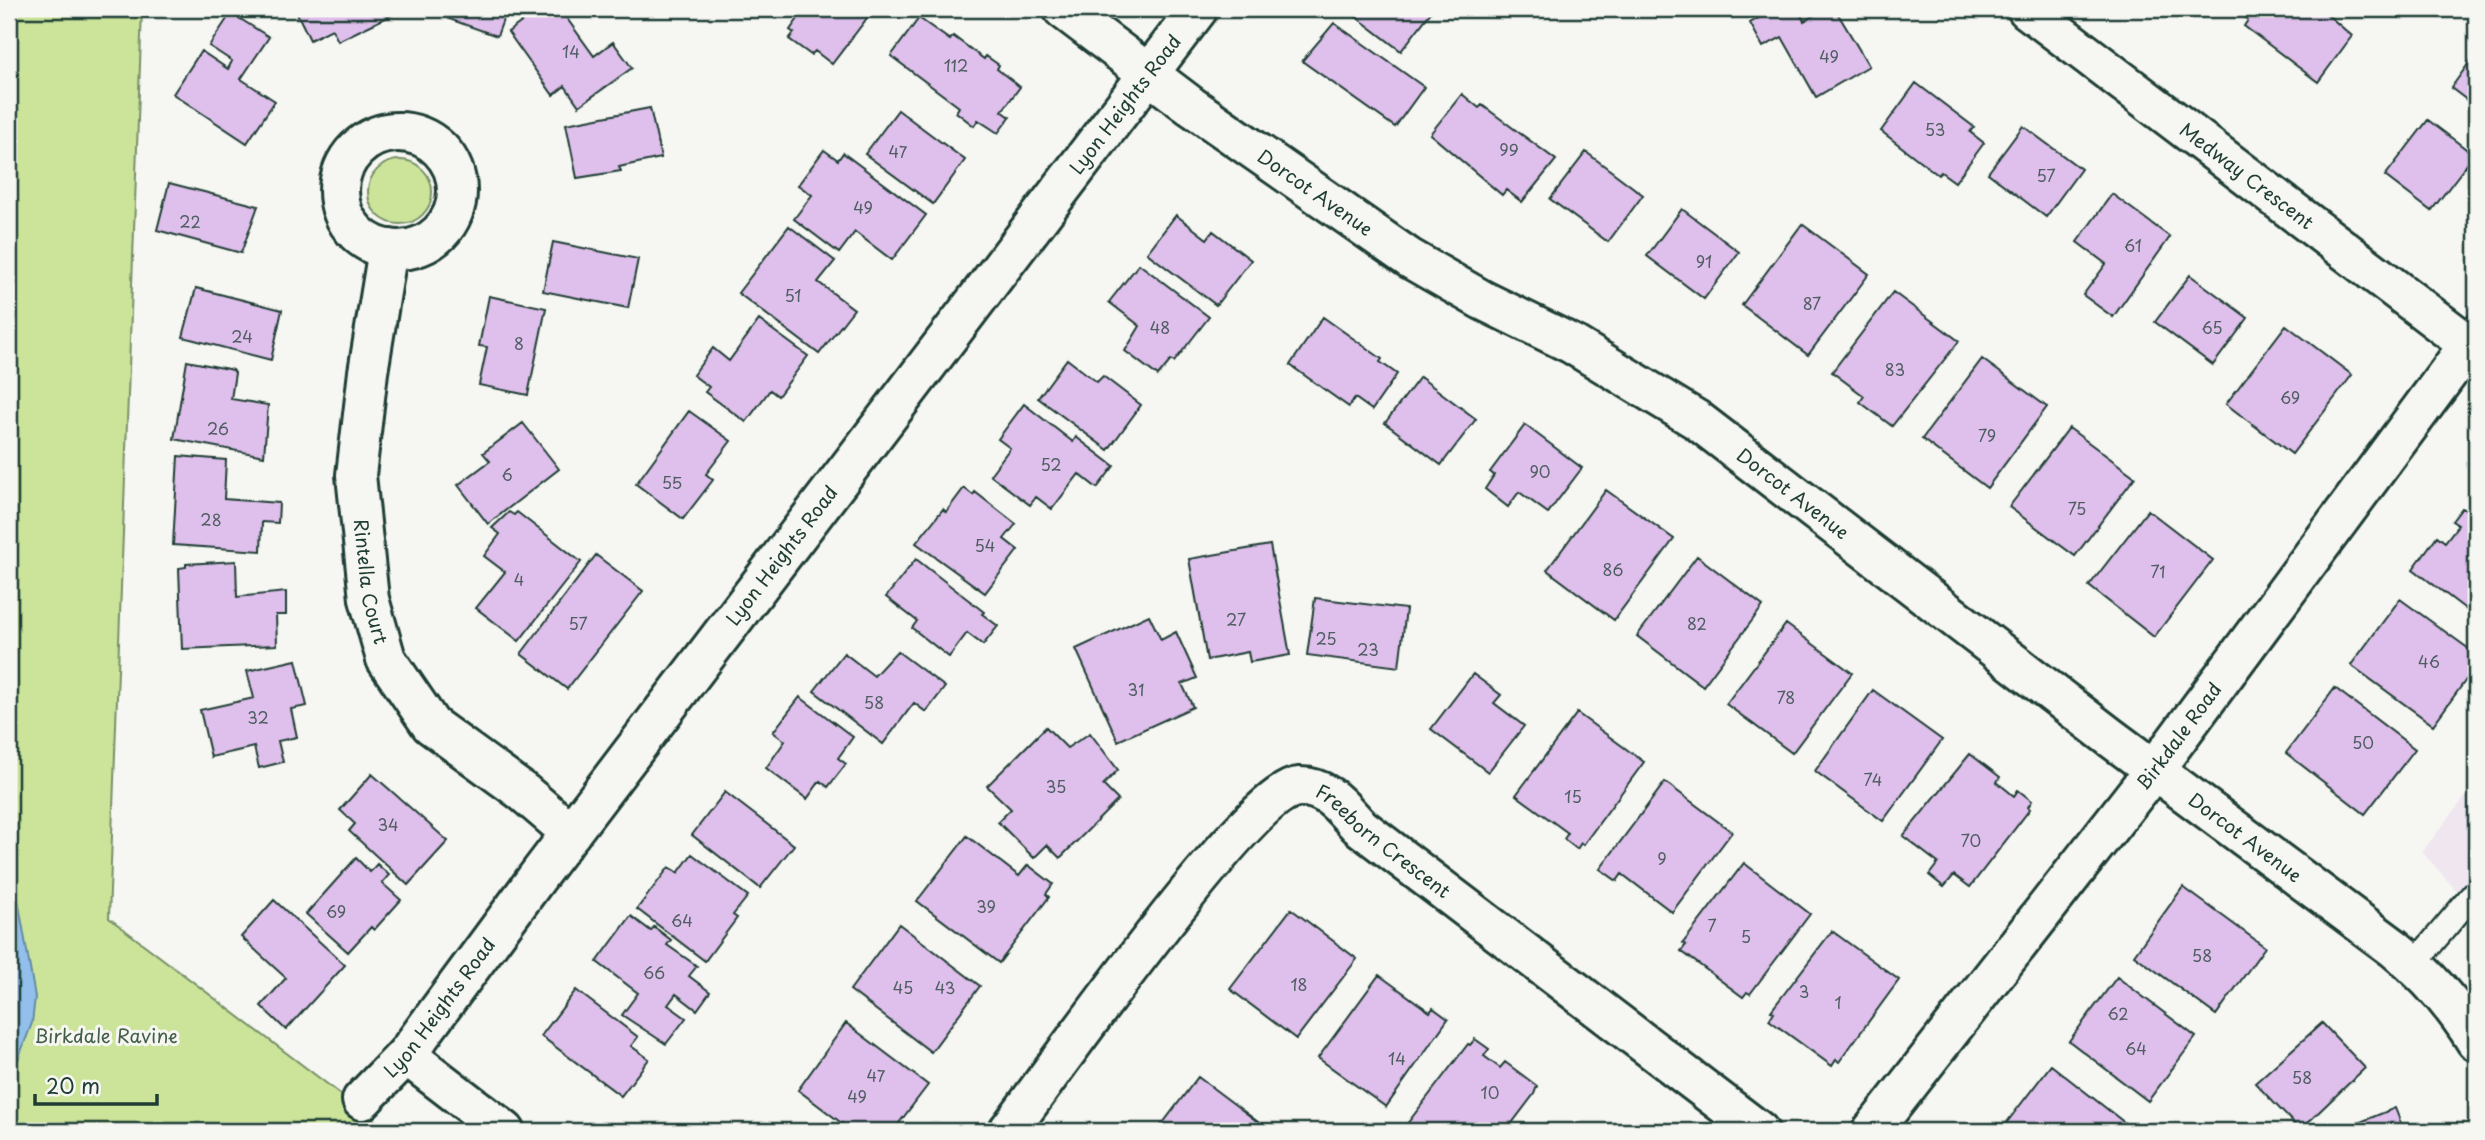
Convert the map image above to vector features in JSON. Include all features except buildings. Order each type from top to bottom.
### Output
[{"type":"street","name":"Dorcot Avenue","points":[[1063,9],[1150,75],[1409,258],[1482,300],[1573,344],[1697,420],[2154,770],[2414,964],[2460,1014],[2476,1041]]},
{"type":"street","name":"Lyon Heights Road","points":[[362,1100],[406,1055],[571,833],[1198,9]]},
{"type":"street","name":"Medway Crescent","points":[[2026,9],[2472,340]]},
{"type":"street","name":"Rintella Court","points":[[388,249],[368,372],[356,475],[369,599],[386,659],[431,725],[523,792],[571,833]]},
{"type":"street","name":"Birkdale Road","points":[[1872,1131],[2154,770],[2472,340]]},
{"type":"street","name":"Freeborn Crescent","points":[[1008,1131],[1198,880],[1236,835],[1274,799],[1298,787],[1328,793],[1359,827],[1759,1131]]},
{"type":"street","points":[[406,1055],[505,1131]]},
{"type":"lane","points":[[2414,964],[2476,891]]},
{"type":"shaded area","points":[[2476,783],[2476,912],[2422,852]]},
{"type":"green space","name":"Birkdale Ravine","points":[[9,9],[142,9],[109,918],[389,1131],[9,1131]]},
{"type":"green space","points":[[400,160],[412,162],[423,169],[430,180],[430,204],[423,215],[412,222],[400,224],[388,222],[377,215],[370,204],[368,192],[370,180],[377,169],[388,162]]},
{"type":"water","points":[[9,848],[35,997],[32,1023],[17,1062],[9,1066]]}]
